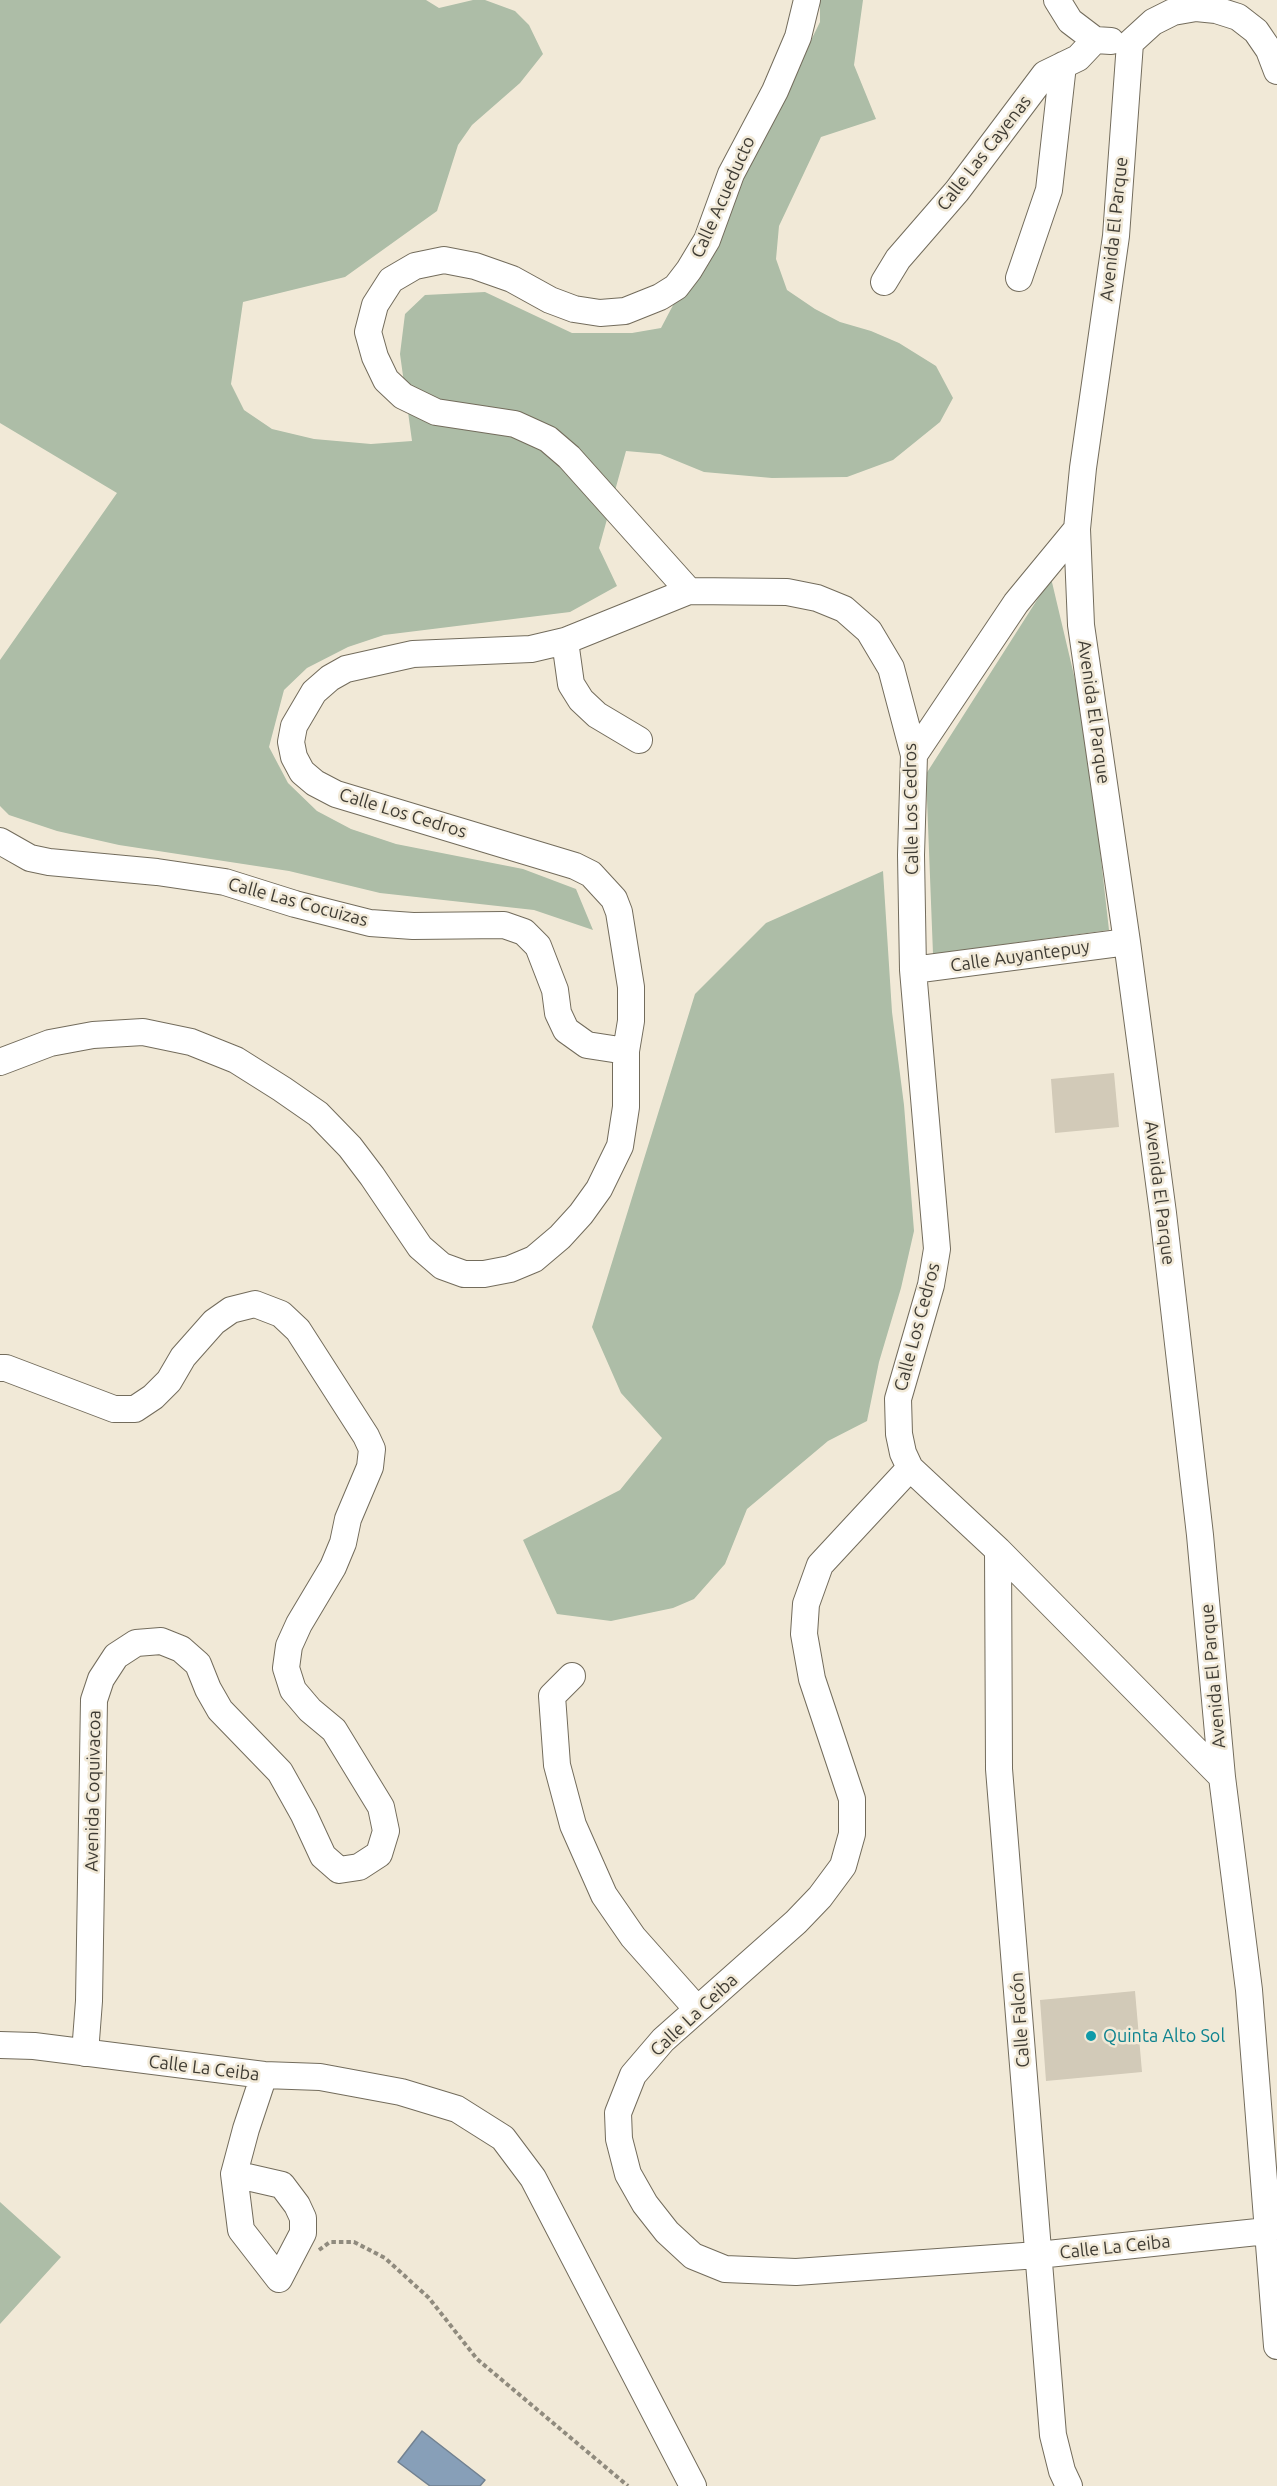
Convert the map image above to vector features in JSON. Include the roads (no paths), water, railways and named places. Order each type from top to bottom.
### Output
[{"type":"street","name":"Calle Acueducto","points":[[689,591],[569,457],[548,439],[515,424],[436,412],[402,396],[386,380],[375,357],[368,332],[375,304],[391,280],[415,266],[444,260],[475,266],[512,279],[549,300],[574,309],[600,313],[626,311],[676,287],[707,240],[732,174],[775,91],[798,37],[807,0]]},
{"type":"street","points":[[1057,0],[1071,21],[1095,40],[1130,43],[1153,22],[1173,12],[1196,8],[1216,10],[1238,17],[1256,31],[1269,50],[1277,71]]},
{"type":"street","name":"Calle Las Cayenas","points":[[884,282],[898,260],[957,191],[1045,74],[1078,58],[1095,40]]},
{"type":"street","name":"Avenida El Parque","points":[[1130,43],[1116,236],[1083,468],[1077,529],[1082,625],[1163,1213],[1200,1535],[1222,1777],[1249,1990],[1277,2346]]},
{"type":"street","points":[[1019,278],[1049,190],[1063,65]]},
{"type":"street","points":[[914,756],[1016,603],[1077,529]]},
{"type":"street","name":"Calle Los Cedros","points":[[626,1051],[631,1021],[631,987],[619,912],[614,899],[604,885],[591,874],[555,859],[336,794],[315,783],[302,772],[294,757],[291,742],[294,726],[314,692],[330,678],[346,669],[413,654],[531,649],[565,642],[689,591],[787,592],[817,598],[843,609],[869,631],[891,668],[914,756],[911,855],[913,970],[937,1249],[931,1285],[898,1399],[899,1434],[903,1453],[910,1468],[998,1550],[1222,1777]]},
{"type":"street","points":[[565,642],[571,684],[581,700],[597,715],[639,740]]},
{"type":"street","name":"Calle Las Cocuizas","points":[[0,841],[30,858],[225,882],[295,904],[370,923],[413,926],[504,925],[524,932],[538,946],[555,990],[558,1013],[566,1030],[587,1045],[626,1051]]},
{"type":"street","name":"Calle Auyantepuy","points":[[913,970],[1127,942]]},
{"type":"street","points":[[0,1062],[50,1043],[93,1035],[143,1032],[191,1042],[236,1060],[318,1114],[350,1147],[420,1247],[435,1260],[442,1266],[464,1274],[484,1274],[510,1269],[534,1259],[560,1237],[599,1189],[620,1146],[626,1107],[626,1051]]},
{"type":"street","name":"Avenida Coquivacoa","points":[[0,1368],[31,1377],[114,1409],[135,1409],[153,1397],[169,1381],[183,1357],[214,1322],[231,1310],[255,1304],[281,1314],[298,1330],[372,1449],[370,1467],[348,1519],[343,1543],[333,1567],[299,1624],[290,1646],[286,1668],[293,1690],[310,1710],[334,1730],[381,1807],[386,1832],[379,1854],[359,1868],[339,1870],[323,1856],[280,1772],[220,1710],[198,1664],[181,1649],[161,1641],[136,1643],[116,1656],[101,1679],[94,1700],[89,2001],[85,2054]]},
{"type":"street","name":"Calle La Ceiba","points":[[910,1468],[820,1565],[806,1604],[804,1634],[812,1679],[852,1799],[852,1834],[843,1866],[820,1897],[796,1922],[663,2040],[633,2075],[618,2113],[619,2139],[628,2174],[645,2204],[667,2232],[693,2256],[725,2269],[796,2272],[1038,2255],[1267,2231]]},
{"type":"street","name":"Calle Falcón","points":[[998,1550],[999,1769],[1053,2435],[1062,2471],[1069,2486]]},
{"type":"street","points":[[572,1676],[552,1696],[557,1765],[573,1825],[604,1894],[633,1937],[697,2009]]},
{"type":"street","name":"Calle La Ceiba","points":[[0,2045],[34,2046],[264,2075],[320,2077],[401,2092],[457,2109],[503,2138],[533,2178],[693,2486]]},
{"type":"street","points":[[234,2174],[264,2075]]},
{"type":"water","points":[[422,2431],[485,2480],[480,2486],[430,2486],[398,2462]]},
{"type":"place","name":"Quinta Alto Sol","points":[[1091,2036]]}]
